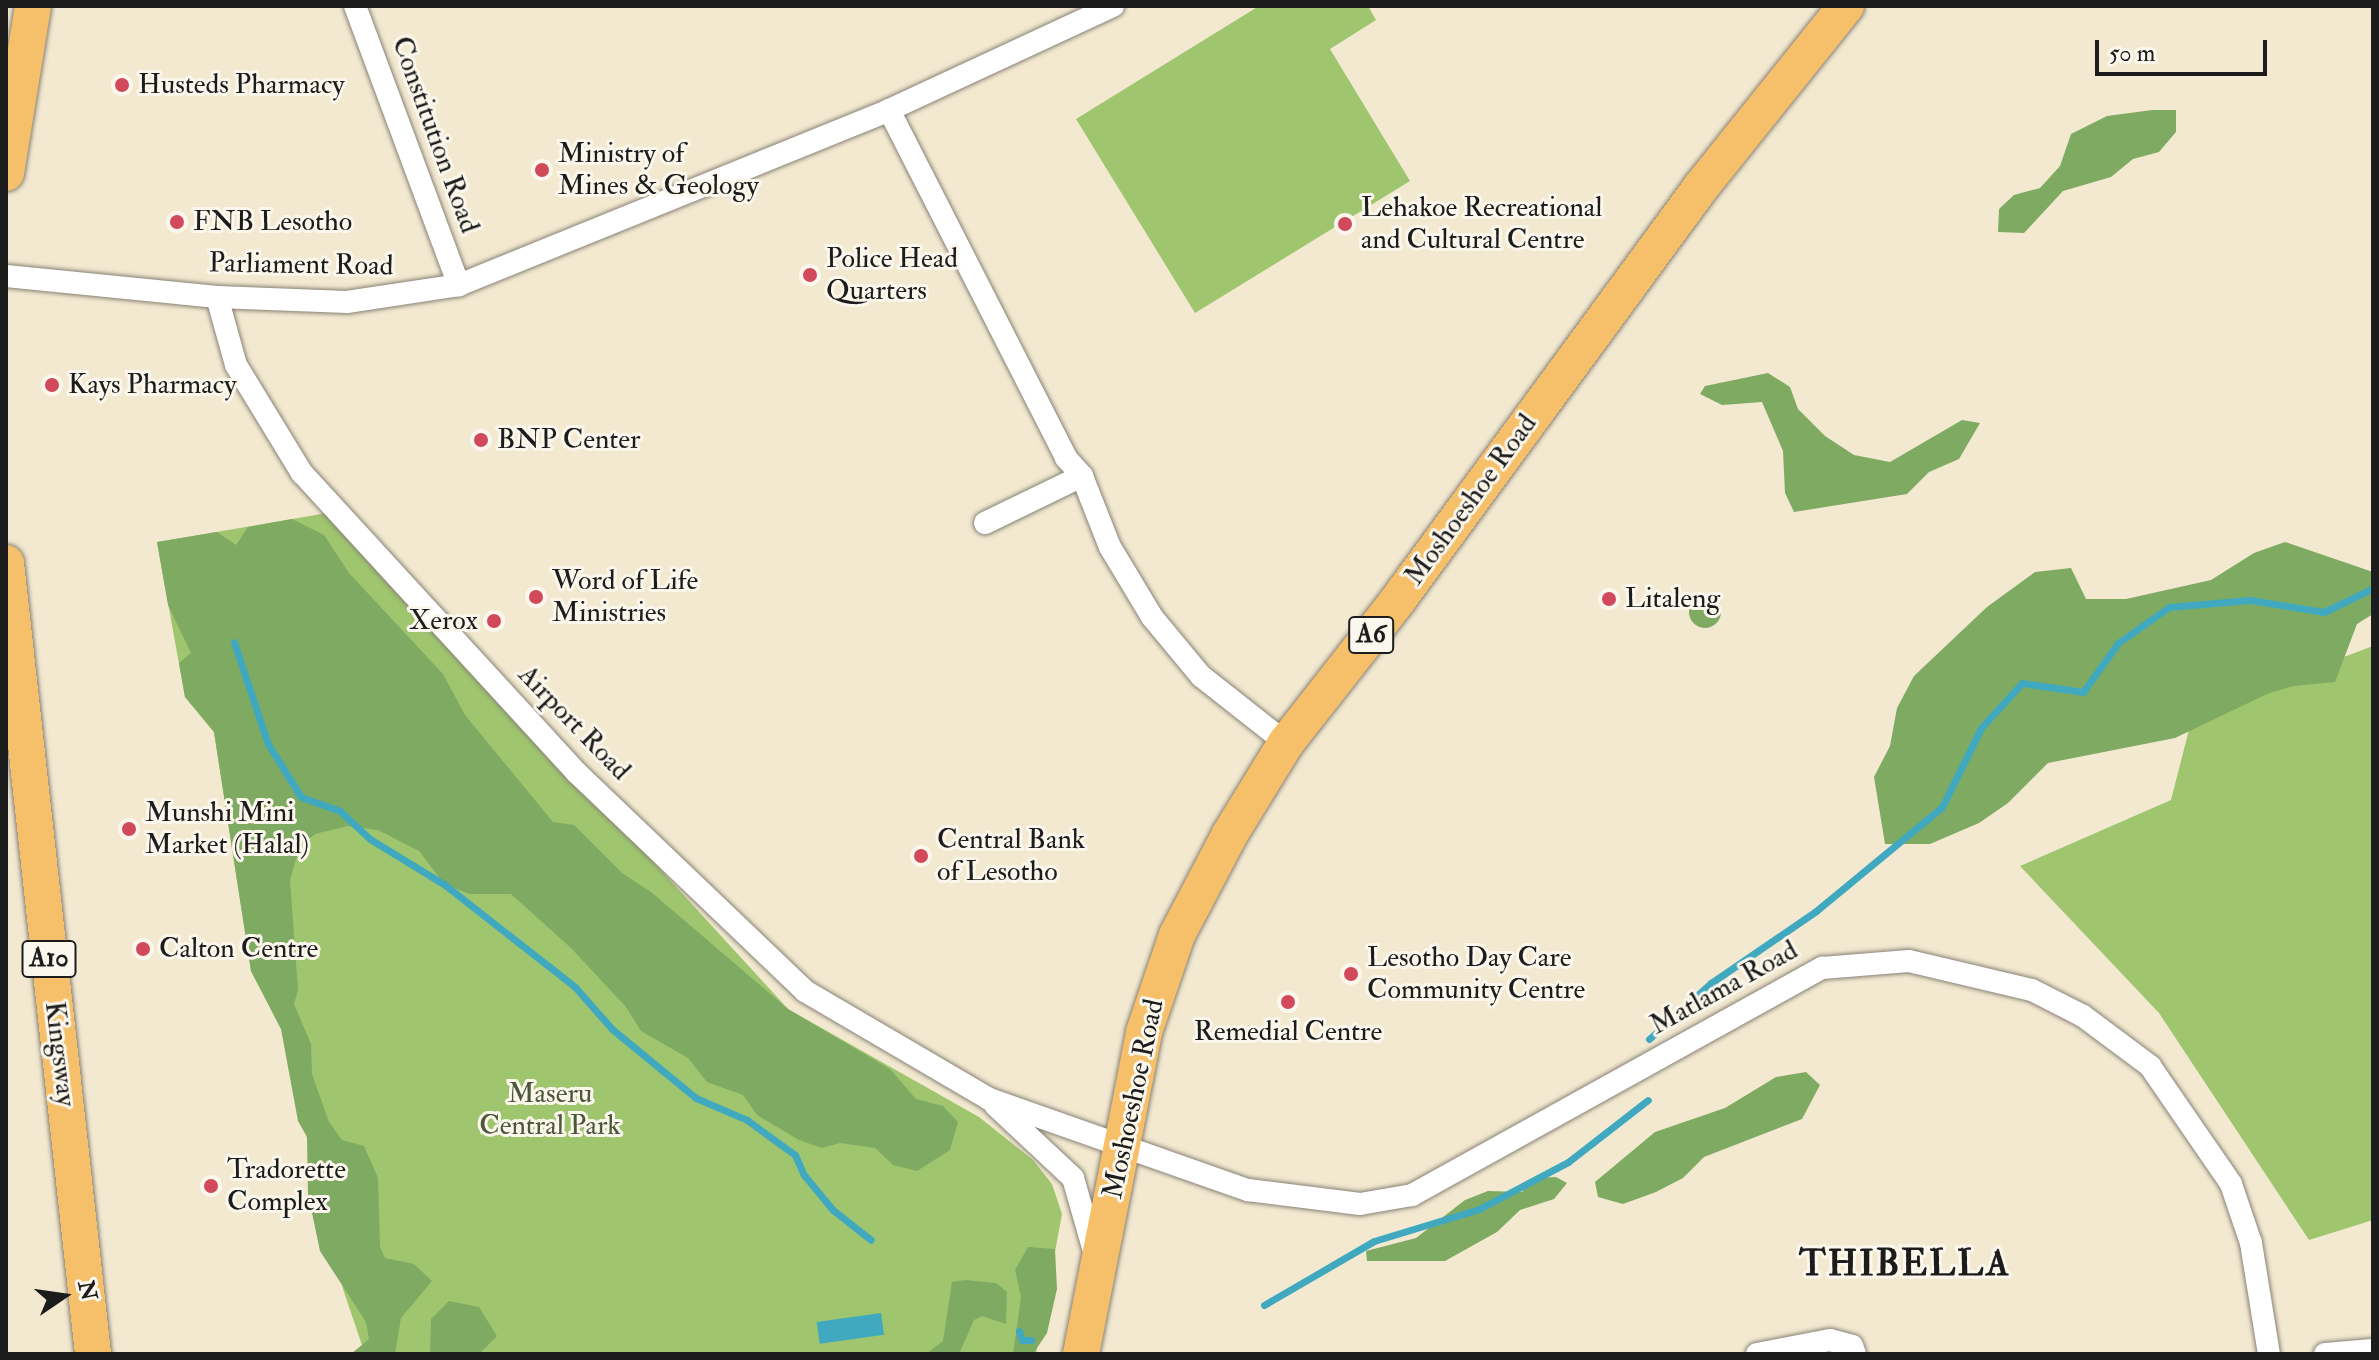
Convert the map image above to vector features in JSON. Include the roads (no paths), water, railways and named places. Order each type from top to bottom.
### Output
[{"type":"main road","points":[[6,173],[33,6]]},
{"type":"main road","name":"Moshoeshoe Road","points":[[1081,1354],[1144,1032],[1177,935],[1286,743],[1398,600],[1701,187],[1844,7]]},
{"type":"main road","name":"Kingsway","points":[[6,563],[93,1354]]},
{"type":"street","name":"Constitution Road","points":[[355,6],[459,285]]},
{"type":"street","name":"Parliament Road","points":[[6,276],[217,297],[347,302],[459,285],[889,110],[1113,6]]},
{"type":"street","points":[[889,110],[1066,458],[1082,476],[1100,527],[1152,617],[1201,676],[1286,743]]},
{"type":"street","name":"Airport Road","points":[[217,297],[236,365],[302,473],[577,773],[805,991],[989,1099]]},
{"type":"street","points":[[985,523],[1082,476]]},
{"type":"street","name":"Matlama Road","points":[[989,1099],[1248,1190],[1360,1204],[1412,1195],[1822,968],[1909,961],[2032,990],[2083,1016],[2150,1066],[2231,1184],[2251,1243],[2269,1354]]},
{"type":"street","points":[[989,1099],[1073,1178],[1098,1267]]},
{"type":"street","points":[[1757,1354],[1830,1340],[1852,1346],[1855,1354]]},
{"type":"street","points":[[2325,1354],[2373,1350]]},
{"type":"water","points":[[881,1313],[884,1335],[820,1344],[817,1322]]},
{"type":"waterway","points":[[1649,1039],[1711,983],[1816,911],[1942,807],[1981,728],[2022,683],[2083,692],[2118,643],[2169,607],[2250,600],[2324,612],[2373,588]]},
{"type":"waterway","points":[[234,642],[268,744],[301,797],[340,811],[370,839],[445,885],[575,987],[612,1029],[696,1098],[747,1120],[795,1155],[804,1175],[833,1210],[871,1240]]},
{"type":"waterway","points":[[1264,1305],[1374,1241],[1479,1209],[1568,1162],[1648,1100]]},
{"type":"waterway","points":[[1019,1331],[1022,1340],[1031,1340]]},
{"type":"place","name":"Husteds Pharmacy","points":[[122,85]]},
{"type":"place","name":"Ministry of Mines & Geology","points":[[542,170]]},
{"type":"place","name":"FNB Lesotho","points":[[177,222]]},
{"type":"place","name":"Lehakoe Recreational and Cultural Centre","points":[[1345,224]]},
{"type":"place","name":"Police Head Quarters","points":[[810,275]]},
{"type":"place","name":"Kays Pharmacy","points":[[52,385]]},
{"type":"place","name":"BNP Center","points":[[481,440]]},
{"type":"place","name":"Word of Life Ministries","points":[[536,597]]},
{"type":"place","name":"Litaleng","points":[[1609,599]]},
{"type":"place","name":"Xerox","points":[[494,621]]},
{"type":"place","name":"Munshi Mini Market (Halal)","points":[[129,829]]},
{"type":"place","name":"Central Bank of Lesotho","points":[[921,856]]},
{"type":"place","name":"Calton Centre","points":[[143,949]]},
{"type":"place","name":"Lesotho Day Care Community Centre","points":[[1351,974]]},
{"type":"place","name":"Remedial Centre","points":[[1288,1002]]},
{"type":"place","name":"Tradorette Complex","points":[[211,1186]]},
{"type":"district","name":"THIBELLA","points":[[1905,1264]]},
{"type":"park label","name":"Maseru Central Park","points":[[550,1110]]}]
